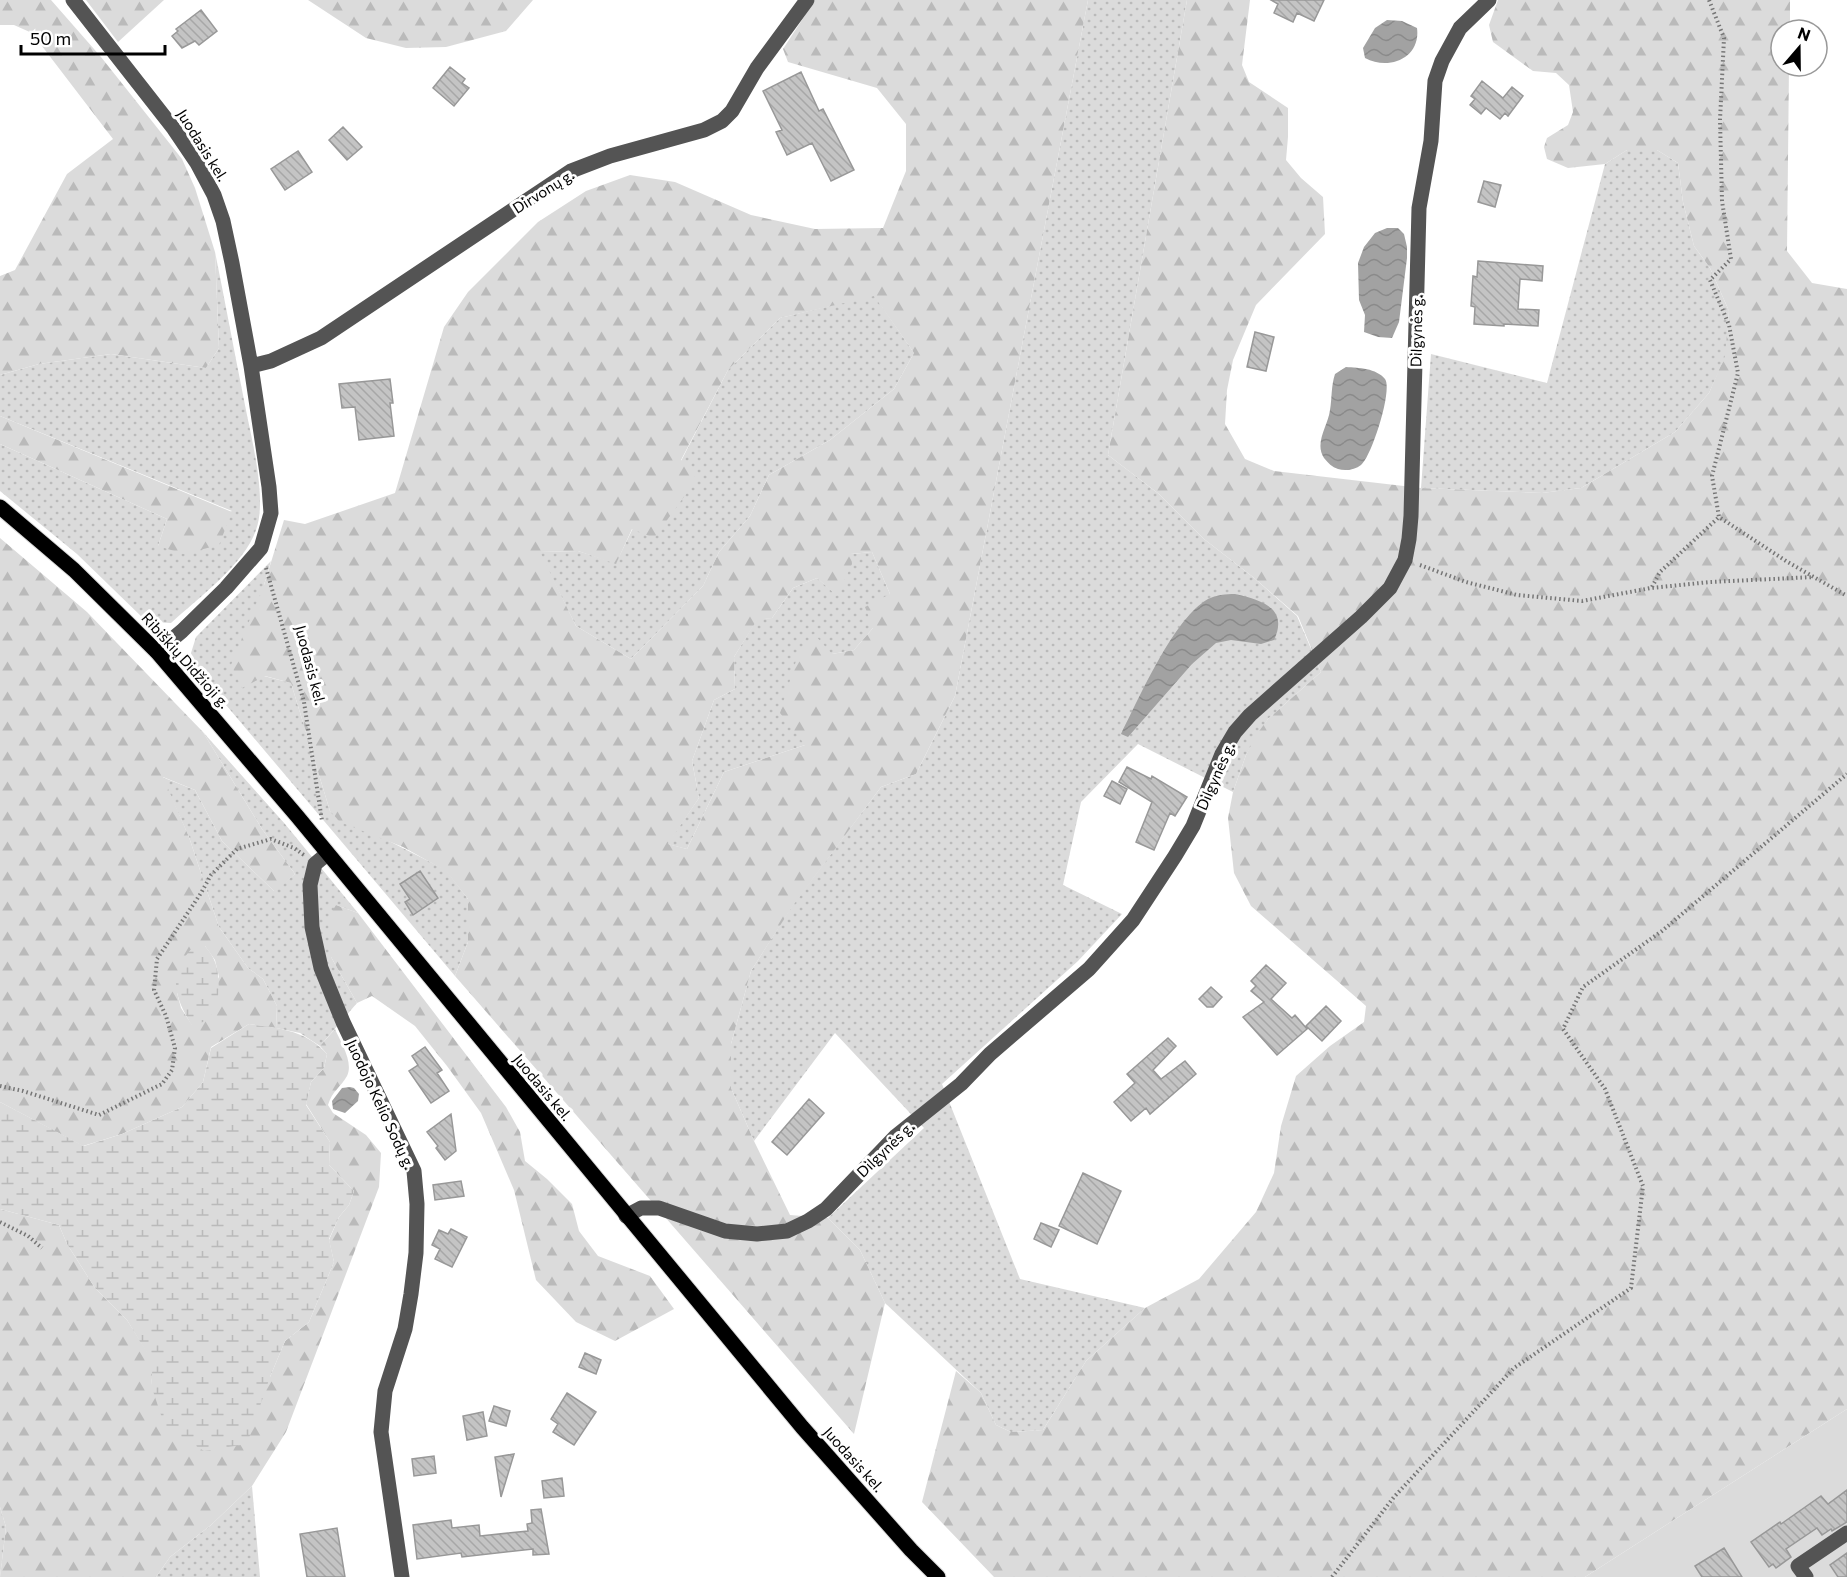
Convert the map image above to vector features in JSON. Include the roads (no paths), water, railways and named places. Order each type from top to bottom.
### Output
[{"type":"main road","name":"Ribiškių Didžioji g.","points":[[0,507],[74,570],[158,652],[321,859]]},
{"type":"main road","name":"Juodasis kel.","points":[[321,859],[626,1216],[802,1427],[911,1550],[938,1577]]},
{"type":"street","name":"Juodasis kel.","points":[[73,0],[174,129],[213,195],[223,221],[230,253],[251,366],[269,487],[271,513],[261,548],[226,588],[183,631],[158,652]]},
{"type":"street","name":"Dirvonų g.","points":[[251,366],[271,361],[321,338],[571,171],[610,156],[704,130],[722,122],[732,111],[757,68],[807,0]]},
{"type":"street","name":"Dilgynės g.","points":[[626,1216],[641,1208],[659,1208],[725,1231],[757,1233],[786,1231],[808,1221],[826,1209],[896,1136],[961,1084],[990,1054],[1097,961],[1132,920],[1175,856],[1193,826],[1213,775],[1235,732],[1250,715],[1390,588],[1405,560],[1412,516],[1419,208],[1431,141],[1435,81],[1442,61],[1460,28],[1489,0]]},
{"type":"street","name":"Juodojo Kelio Sodų g.","points":[[321,859],[310,885],[312,927],[321,968],[343,1022],[414,1171],[416,1188],[416,1253],[411,1294],[405,1329],[385,1391],[381,1432],[402,1577]]},
{"type":"street","points":[[1806,1577],[1798,1566],[1847,1533]]},
{"type":"water","points":[[1387,20],[1402,21],[1417,28],[1417,38],[1409,54],[1402,59],[1384,63],[1374,62],[1365,58],[1363,48],[1375,28]]},
{"type":"water","points":[[1387,228],[1398,228],[1404,234],[1407,247],[1399,322],[1392,338],[1378,337],[1364,332],[1365,315],[1359,300],[1358,263],[1364,247],[1375,233]]},
{"type":"water","points":[[1346,367],[1367,369],[1377,373],[1385,379],[1387,386],[1384,409],[1370,450],[1361,465],[1350,470],[1336,468],[1329,463],[1324,458],[1320,446],[1329,416],[1335,374]]},
{"type":"water","points":[[1235,594],[1254,599],[1270,607],[1278,620],[1274,640],[1261,644],[1231,640],[1216,643],[1192,664],[1128,737],[1121,734],[1158,660],[1182,623],[1208,599]]},
{"type":"water","points":[[350,1087],[359,1094],[358,1101],[345,1113],[333,1109],[332,1101],[342,1088]]}]
